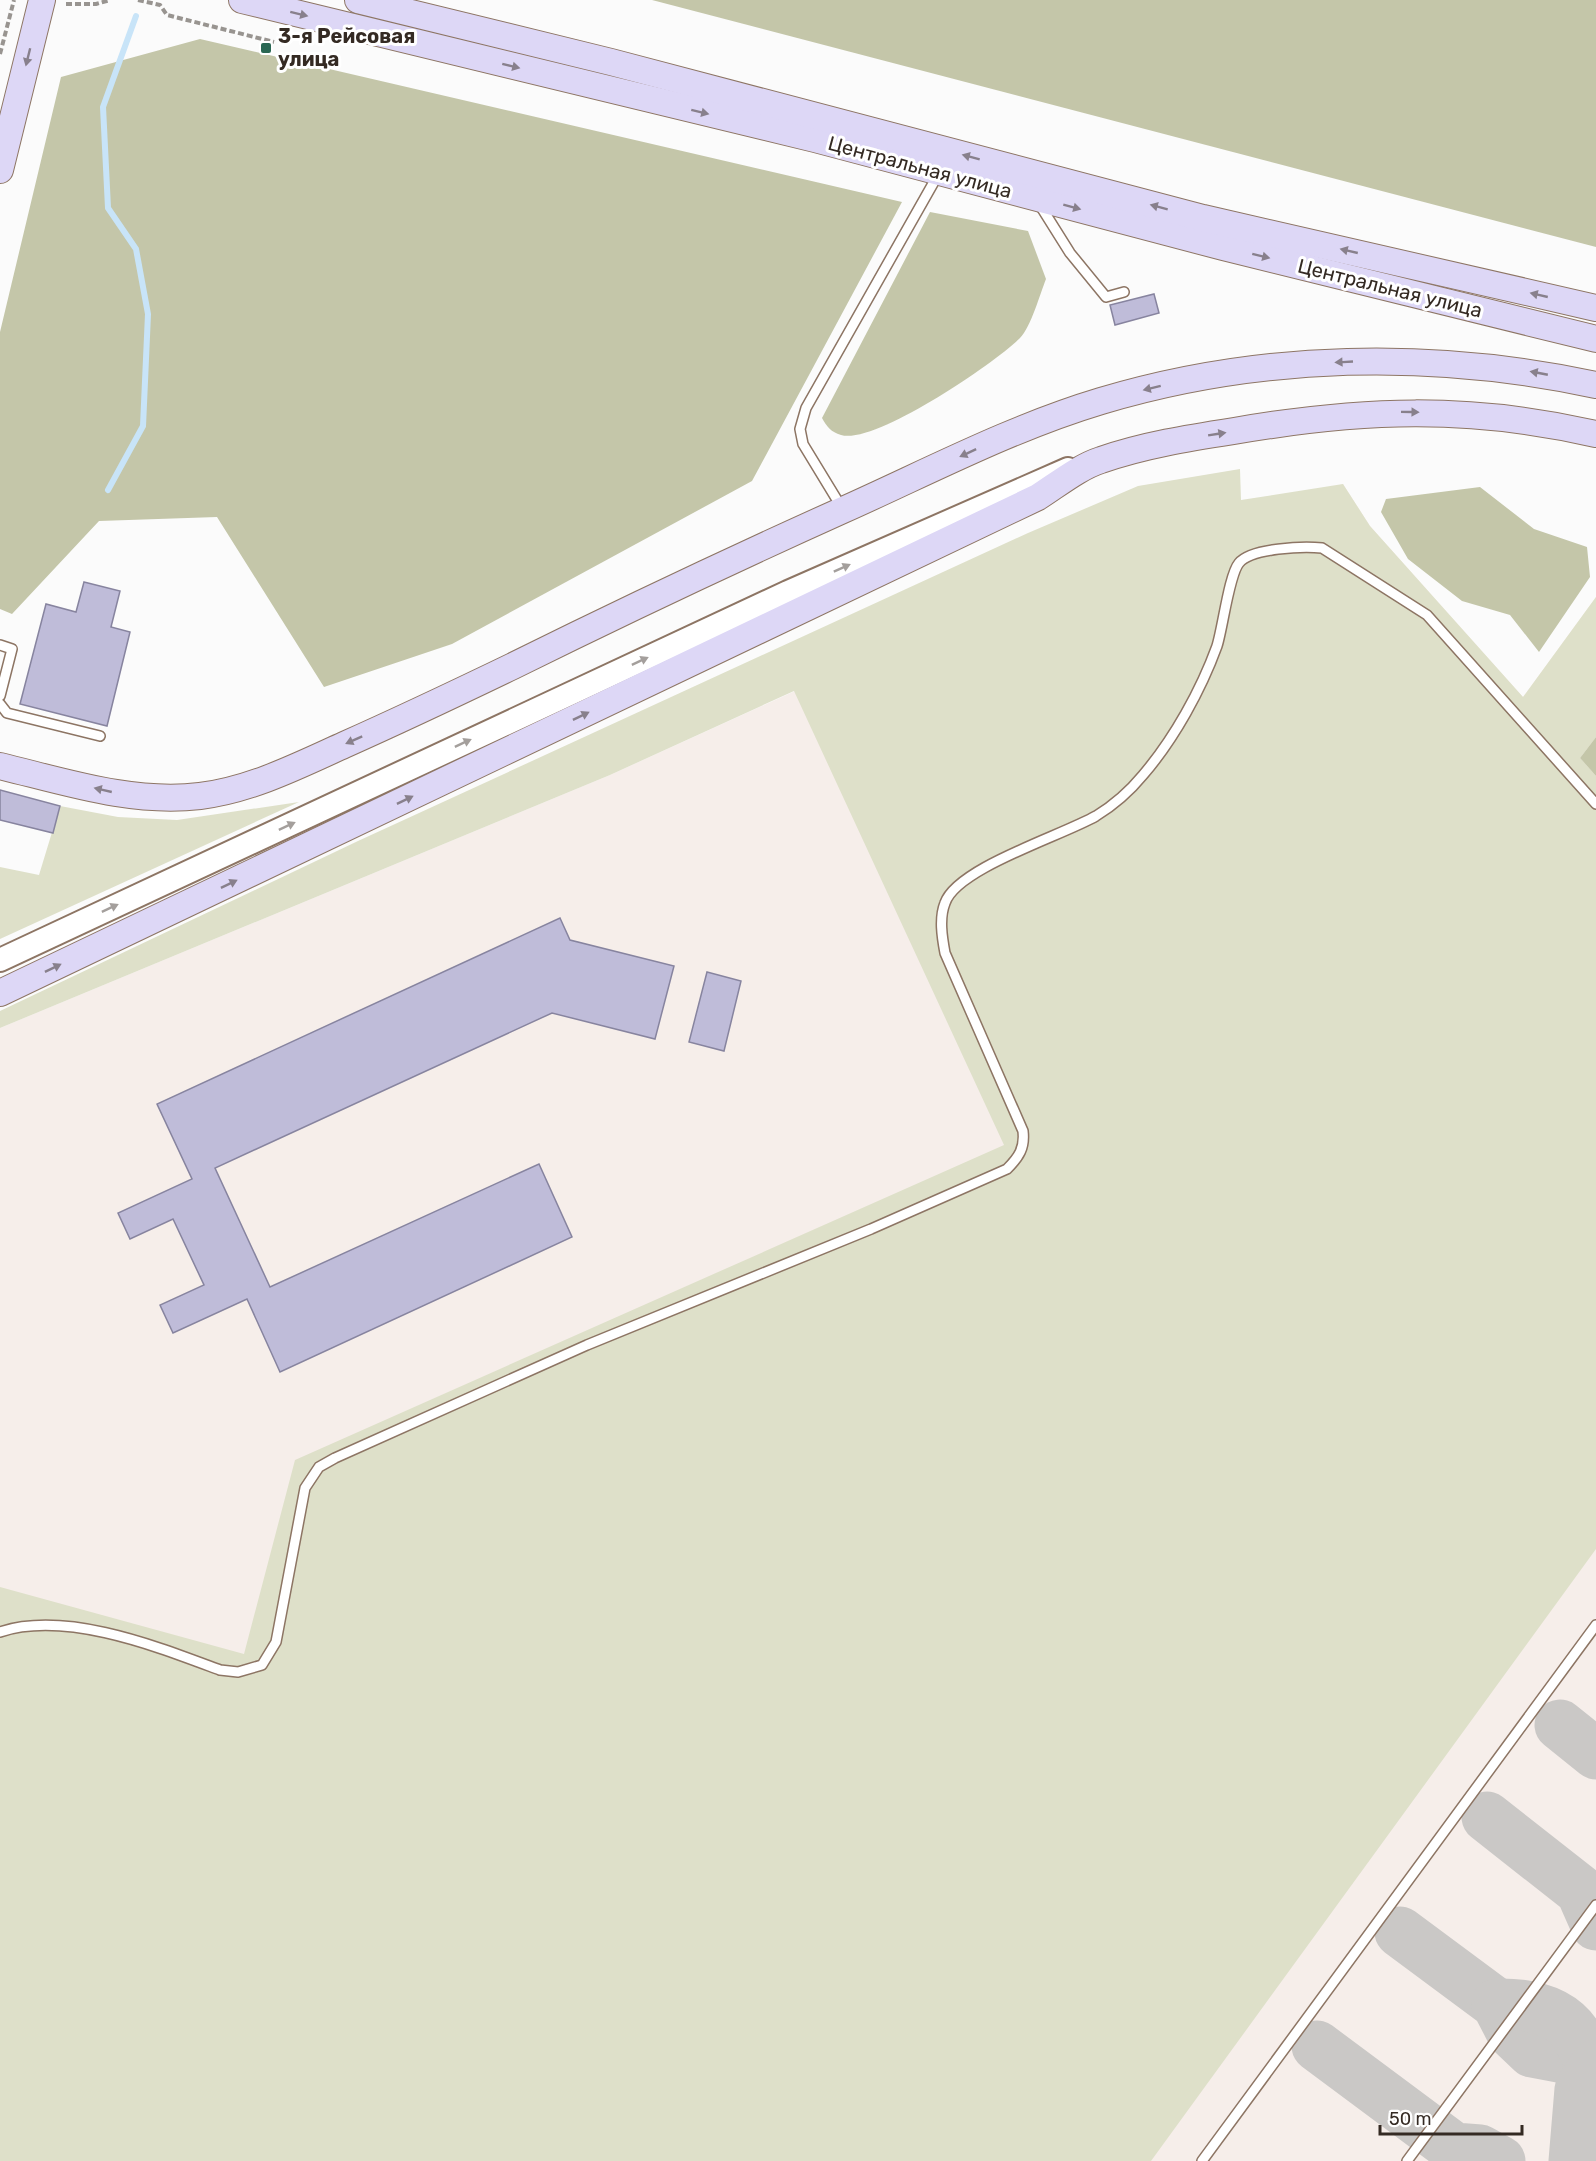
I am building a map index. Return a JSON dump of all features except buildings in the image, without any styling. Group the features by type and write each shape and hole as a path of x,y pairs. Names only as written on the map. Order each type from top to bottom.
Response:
{"main road":[{"name":"Центральная улица","path":"243,0 939,172 1223,247 1596,339"},
{"name":"Центральная улица","path":"358,0 611,62 1203,218 1596,308"},
{"path":"0,170 54,2"},
{"path":"0,766 135,797 186,797 240,788 408,717 687,581 988,444 1059,416 1136,392 1219,374 1298,365 1391,360 1506,368 1596,385"},
{"path":"0,993 1027,502 1098,461 1170,441 1354,414 1409,411 1500,417 1596,434"}],"street":[{"path":"0,960 788,592 1059,472 1098,461"}],"lane":[{"path":"843,510 803,444 800,429 806,408 939,172"},
{"path":"1035,198 1070,253 1106,297 1124,292"},
{"path":"0,1632 14,1628 59,1626 111,1635 220,1670 238,1672 262,1665 276,1642 300,1504 311,1476 319,1467 345,1453 587,1345 871,1229 1007,1169 1021,1152 1024,1143 1023,1131 945,952 942,933 945,903 960,883 979,870 1111,807 1146,773 1180,721 1206,673 1218,644 1237,565 1248,556 1260,552 1310,546 1322,548 1417,607 1596,804"},
{"path":"0,645 12,649 0,696"},
{"path":"0,704 7,713 100,736"},
{"path":"1202,2161 1596,1625"},
{"path":"1407,2161 1596,1905"}],"path":[{"path":"0,54 14,0"},
{"path":"54,2 96,4 110,0"},
{"path":"138,0 160,5 167,15 274,42"}],"shaded area":[{"path":"1343,484 1370,526 1523,697 1596,597 1596,737 1580,758 1596,776 1596,2161 0,2161 0,1028 610,775 995,600"}],"green space":[{"path":"652,0 1596,0 1596,247"},
{"path":"200,39 902,202 752,481 452,644 324,687 217,517 99,521 12,614 0,609 0,332 61,77"},
{"path":"930,212 1028,231 1046,279 1031,318 1024,333 1007,350 934,400 880,428 857,435 838,434 830,429 822,418"},
{"path":"1240,469 1241,500 1343,484 1370,526 1523,697 1596,597 1596,737 1580,758 1596,776 1596,1549 1151,2161 0,2161 0,1587 244,1654 295,1460 1004,1145 794,691 610,775 0,1028 0,1011 358,841 1028,533 1138,486"},
{"path":"1480,487 1534,529 1587,547 1590,577 1539,652 1510,615 1462,601 1408,559 1381,512 1386,499"},
{"path":"1596,737 1596,776 1580,758"},
{"path":"299,802 0,939 0,867 39,875 60,806 118,817 177,820"}],"waterway":[{"path":"108,490 143,426 148,314 136,249 108,208 103,107 136,16"}],"taxiway":[{"path":"1560,1725 1596,1754"},
{"path":"1487,1817 1581,1891 1596,1925"},
{"path":"1400,1932 1497,2004 1512,2033 1532,2052 1569,2059 1596,2054"},
{"path":"1497,2004 1532,2007 1559,2018 1579,2039 1586,2054 1590,2072"},
{"path":"1317,2046 1454,2148 1480,2150 1500,2161"},
{"path":"1574,2161 1580,2089 1596,2065"}],"place":[{"name":"3-я Рейсовая улица","path":"266,48"}]}
